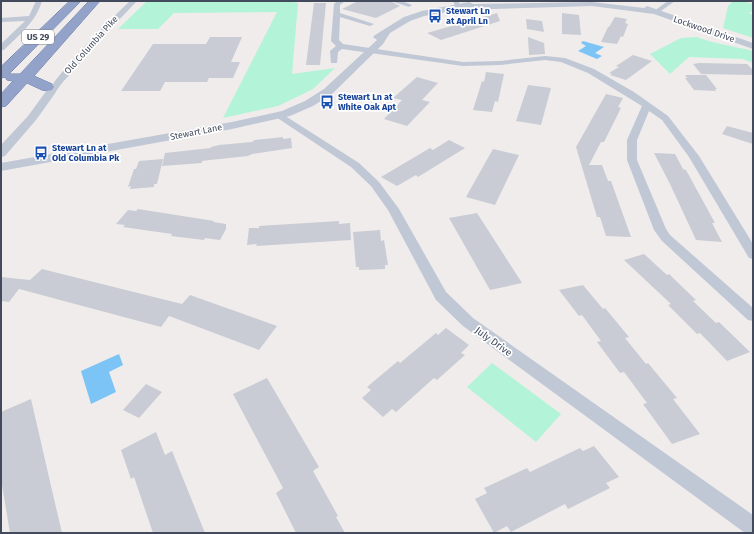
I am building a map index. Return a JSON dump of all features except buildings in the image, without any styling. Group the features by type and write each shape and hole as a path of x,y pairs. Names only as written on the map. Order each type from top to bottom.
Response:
{"highway":[{"name":"US 29","path":"1,74 76,1"},
{"name":"US 29","path":"1,103 95,1"},
{"path":"42,58 41,72 49,89"},
{"path":"1,77 34,80 49,89"}],"street":[{"path":"1,48 31,18 36,11 39,1"},
{"name":"Old Columbia Pike","path":"1,139 37,100 59,81 113,21 134,1"},
{"path":"342,1 337,4 335,41 341,46 462,64 500,63 544,58 562,60 591,71 647,105 665,118 694,156 753,255"},
{"path":"394,1 409,5"},
{"path":"656,12 672,1"},
{"name":"Stewart Lane","path":"1,167 201,131 279,115 296,110 315,101 334,88 369,51 382,41 386,33 396,25 407,19 457,4 486,7 523,3 600,4 656,12"},
{"name":"Lockwood Drive","path":"656,12 753,46"},
{"path":"336,14 370,24"},
{"path":"1,20 31,18"},
{"path":"334,61 334,51 341,46"},
{"name":"Old Columbia Pike","path":"1,153 32,118 49,89"},
{"path":"647,105 632,140 632,160 660,230 666,238 753,316"},
{"name":"July Drive","path":"279,115 355,165 375,184 393,209 441,296 468,322 753,527"}],"green space":[{"path":"147,1 286,1 298,3 292,74 335,68 313,89 278,106 223,118 277,12 174,13 158,29 118,29"},
{"path":"733,1 742,1 753,4 753,11 749,13 753,15 753,38 723,28 728,6"},
{"path":"697,37 753,51 753,63 743,59 689,57 670,74 650,54 681,38"},
{"path":"492,363 561,414 536,442 467,387"}],"water":[{"path":"583,41 604,47 595,53 602,56 597,59 578,51 586,46 581,43"},
{"path":"119,354 123,365 109,372 116,392 91,404 81,371"}],"place":[{"name":"Stewart Ln at April Ln","path":"435,16"},
{"name":"Stewart Ln at White Oak Apt","path":"327,102"},
{"name":"Stewart Ln at Old Columbia Pk","path":"41,153"}]}
